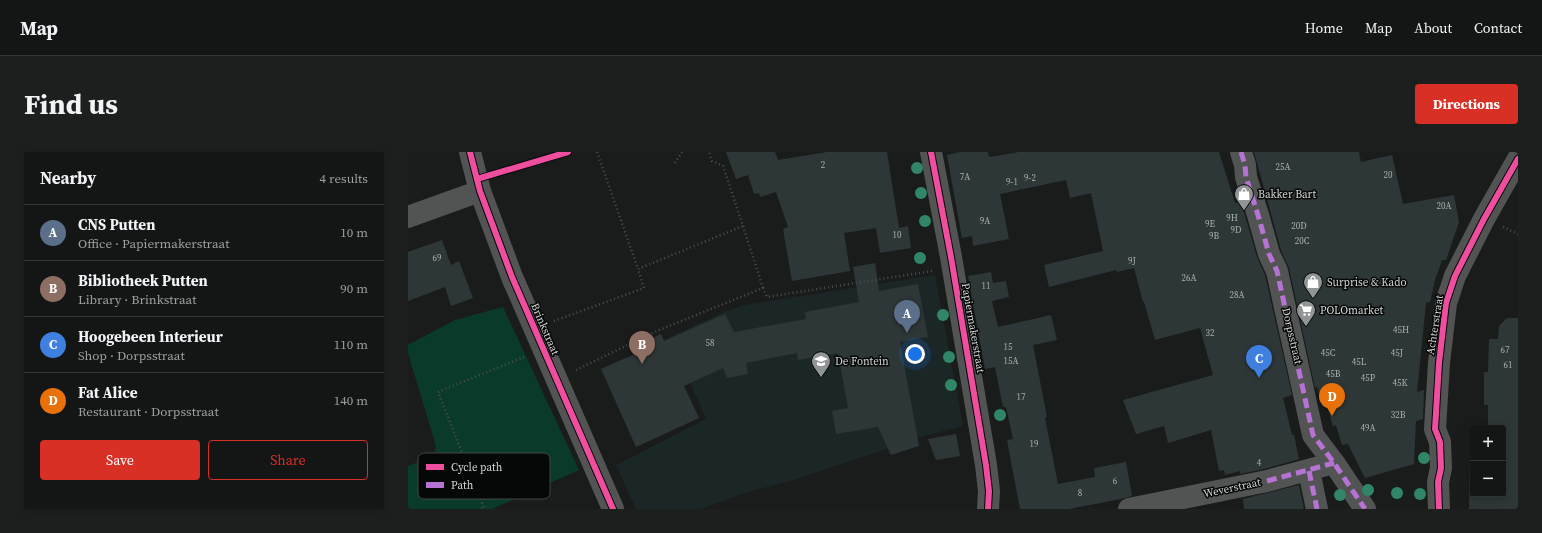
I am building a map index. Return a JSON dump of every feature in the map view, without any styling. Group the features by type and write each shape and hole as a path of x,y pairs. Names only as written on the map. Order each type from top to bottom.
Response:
{"street":[{"name":"Brinkstraat","path":"470,152 480,192 512,277 613,509"},
{"name":"Papiermakerstraat","path":"931,152 986,465 989,491 988,509"},
{"name":"Dorpsstraat","path":"1241,152 1245,165 1246,178 1269,254 1277,271 1313,435 1365,509"},
{"name":"Achterstraat","path":"1439,509 1438,482 1441,468 1440,442 1435,429 1438,364 1446,303 1455,276 1484,219 1518,159"},
{"path":"408,217 480,192"},
{"name":"Weverstraat","path":"1129,509 1309,471 1334,463"},
{"path":"1309,471 1316,509"}],"path":[{"path":"553,321 644,288 597,152"},
{"path":"675,162 682,152"},
{"path":"709,152 712,160 723,166 767,297 952,268"},
{"path":"638,268 743,226"},
{"path":"574,371 659,330 763,288"},
{"path":"461,453 438,392 543,349"},
{"path":"479,499 483,509"}],"shaded area":[{"name":"De Fontein","path":"935,275 963,426 904,441 887,449 793,480 745,493 701,509 636,509 616,465 706,419 670,337 724,312 745,305"}],"green space":[{"path":"503,307 579,470 550,483 550,453 435,453 436,446 408,353 408,345 455,320"},
{"path":"418,462 418,499 514,499 492,509 408,509 408,466"}],"building":[{"path":"726,152 775,152 778,160 827,152 887,152 899,228 908,226 911,248 880,253 876,228 844,233 850,271 792,281 783,229 788,227 776,192 760,197 759,193 754,194 748,175 736,179"},
{"path":"960,152 988,152 989,157 1019,152 1219,152 1235,203 1241,202 1257,257 1265,275 1292,395 1283,398 1292,435 1294,435 1299,459 1264,469 1240,474 1240,471 1225,475 1224,470 1219,471 1211,430 1168,443 1164,426 1136,434 1123,400 1213,375 1200,328 1155,340 1134,268 1117,272 1116,270 1049,287 1044,265 1103,251 1091,193 1070,198 1066,180 1000,194 1009,239 973,246 972,236 962,238 947,155"},
{"path":"1254,152 1359,152 1361,162 1392,155 1403,204 1454,195 1459,222 1446,260 1442,260 1435,280 1430,302 1426,303 1417,392 1424,390 1423,419 1416,421 1414,464 1365,478 1348,444 1342,445 1336,425 1333,426 1327,407 1323,407 1317,387 1315,388 1289,268 1281,250"},
{"path":"442,240 451,265 459,261 473,298 451,306 445,287 408,301 408,252"},
{"path":"875,263 879,291 918,284 928,337 900,342 919,446 891,455 878,427 836,434 832,411 848,408 838,353 798,360 797,353 746,363 748,374 727,378 723,368 684,386 699,418 636,447 601,369 635,354 632,347 661,334 664,341 725,314 734,332 806,319 805,312 859,302 853,267"},
{"path":"991,272 993,283 1006,281 1009,297 992,301 998,327 1051,315 1057,340 1033,345 1058,484 1095,477 1094,468 1126,462 1132,496 1069,509 1020,509 1007,440 1013,439 1006,407 1003,407 995,367 985,369 968,276"},
{"path":"1507,318 1518,318 1518,509 1469,509 1470,450 1470,497 1506,497 1506,425 1488,425 1488,405 1484,405 1484,372 1488,372 1489,339 1498,339 1499,326"},
{"path":"956,434 960,456 936,460 928,439"},
{"path":"1299,485 1304,509 1244,509 1243,499"}],"marked path":[{"path":"1241,152 1245,165 1246,177 1269,254 1277,271 1313,435 1365,509"},
{"path":"1267,481 1334,463"},
{"path":"1309,471 1317,509"}],"cycle path":[{"path":"470,152 480,191 512,277 613,509"},
{"path":"477,179 568,152"},
{"path":"931,152 951,257 986,465 989,491 988,509"},
{"path":"1439,509 1438,482 1441,468 1440,442 1435,429 1439,363 1446,303 1455,276 1484,219 1518,159"}],"place":[{"name":"Bakker Bart","path":"1244,211"},
{"name":"Surprise & Kado","path":"1313,299"},
{"name":"POLOmarket","path":"1306,327"},
{"name":"CNS Putten","path":"907,333"},
{"name":"Bibliotheek Putten","path":"642,364"},
{"name":"De Fontein","path":"821,378"},
{"name":"Hoogebeen Interieur","path":"1259,378"},
{"name":"Fat Alice","path":"1332,416"}]}
